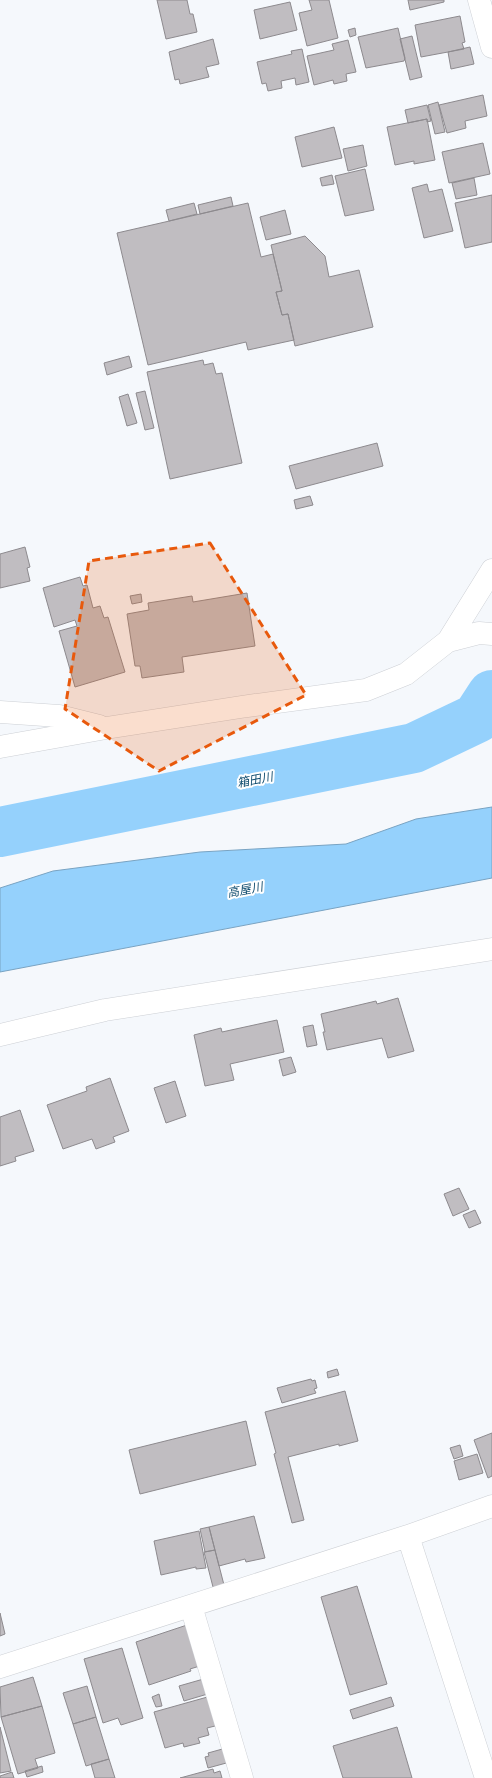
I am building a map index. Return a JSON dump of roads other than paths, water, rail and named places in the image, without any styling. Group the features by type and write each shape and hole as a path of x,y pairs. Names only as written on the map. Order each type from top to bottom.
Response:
{"street":[{"path":"479,0 492,47"},
{"path":"0,747 106,728 241,707 366,690 406,674 448,641 492,570"},
{"path":"448,641 485,633"},
{"path":"0,712 59,716 106,728"},
{"path":"0,1035 104,1010 492,949"},
{"path":"0,1667 408,1536 492,1506"},
{"path":"408,1536 486,1778"},
{"path":"191,1606 242,1778"}],"water":[{"name":"高屋川","path":"492,807 492,878 0,972 0,888 53,871 200,852 346,844 416,819"}],"waterway":[{"name":"箱田川","path":"0,832 414,748 477,718 492,695"}]}
